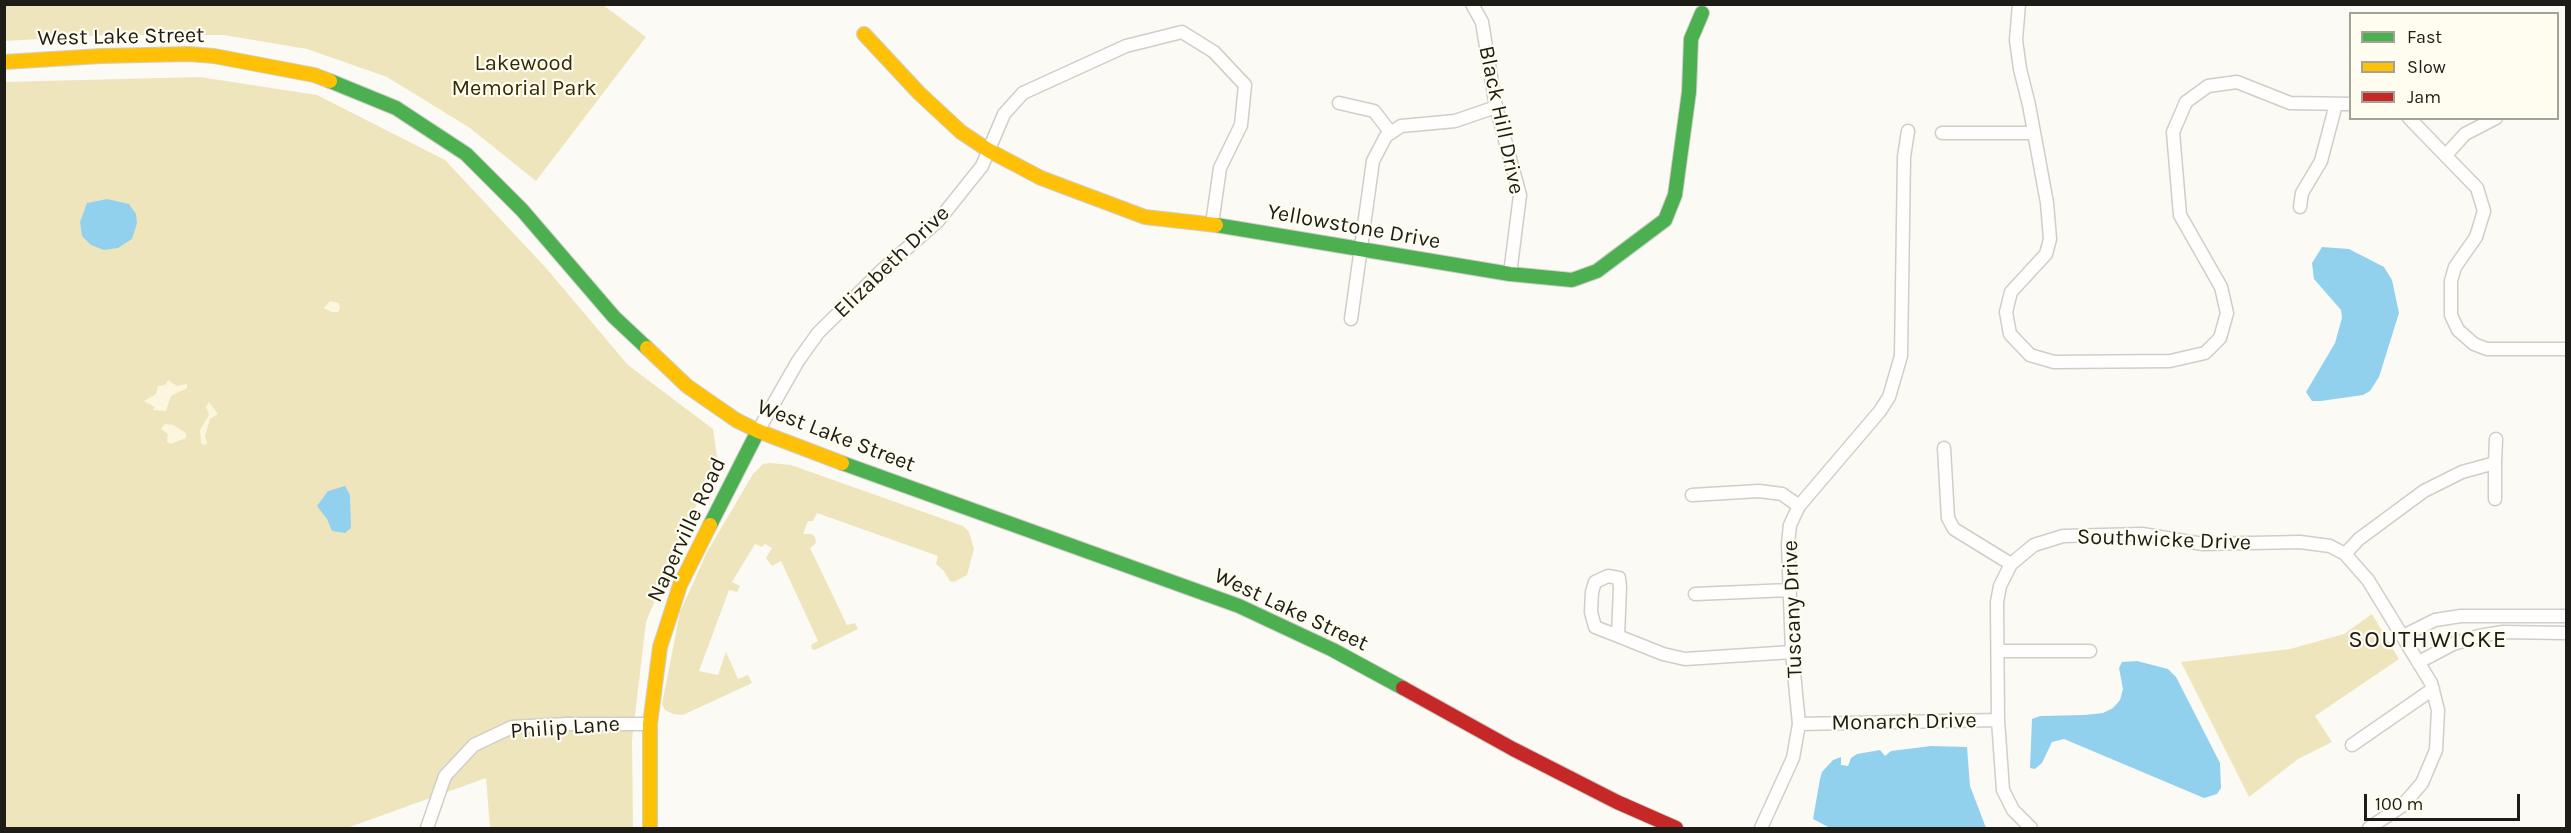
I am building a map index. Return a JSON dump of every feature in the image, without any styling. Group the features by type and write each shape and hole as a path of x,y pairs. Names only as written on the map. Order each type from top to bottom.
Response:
{"main road":[{"name":"Yellowstone Drive","path":"864,34 919,93 961,132 988,150 1041,178 1144,217 1212,224 1509,274 1572,280 1597,271 1665,220 1675,195 1689,92 1691,39 1702,13"},
{"name":"West Lake Street","path":"4,62 101,56 214,56 314,75 396,108 466,154 522,210 614,317 687,386 736,420 758,431 1239,606 1333,650 1617,802 1676,828"},
{"name":"Naperville Road","path":"650,828 650,724 660,647 680,585 758,431"}],"street":[{"name":"Black Hill Drive","path":"1472,4 1482,22 1496,107 1520,195 1509,274"},
{"path":"2019,4 2016,40 2047,203 2050,239 2046,254 2011,292 2006,312 2010,334 2030,355 2054,362 2170,361 2205,353 2220,338 2227,313 2222,287 2180,215 2174,132 2186,102 2208,86 2237,82 2290,103 2349,105"},
{"name":"Elizabeth Drive","path":"758,431 798,361 818,333 881,271 938,221 981,166 1004,114 1023,93 1126,46 1182,32 1214,52 1245,85 1241,125 1220,168 1212,224"},
{"path":"1339,103 1374,111 1391,133"},
{"path":"2300,207 2302,193 2321,161 2336,104"},
{"path":"1351,319 1373,161 1386,136 1401,126 1455,121 1496,107"},
{"path":"2411,120 2477,188 2484,211 2476,237 2460,258 2451,281 2451,315 2458,330 2475,344 2487,349 2566,349"},
{"path":"2446,155 2465,134 2492,120"},
{"name":"Tuscany Drive","path":"1761,828 1793,758 1799,724 1792,652 1788,544 1790,525 1799,506 1880,411 1896,378 1901,356 1904,157 1908,131"},
{"path":"1942,133 2034,133"},
{"path":"2495,499 2496,439"},
{"path":"1944,448 1948,518 1954,529 2011,564"},
{"path":"2345,554 2359,540 2424,491 2462,472 2495,463"},
{"path":"1692,495 1759,491 1782,494 1799,506"},
{"name":"Southwicke Drive","path":"1998,720 1997,602 2000,586 2011,564 2034,545 2063,536 2145,534 2203,544 2314,543 2330,546 2357,564 2419,662"},
{"path":"1618,636 1619,578 1608,576 1595,582 1592,592 1591,612 1595,627 1663,654 1685,659 1792,652"},
{"path":"1695,594 1790,590"},
{"path":"2403,636 2435,620 2461,616 2566,616"},
{"path":"2503,616 2504,632"},
{"path":"2369,828 2402,806 2422,783 2430,769 2439,733 2438,710 2433,689 2419,662 2453,644 2479,636 2504,632 2566,633"},
{"path":"1998,651 2090,651"},
{"path":"2352,745 2433,689"},
{"name":"Monarch Drive","path":"1799,724 1998,720 2003,790 2013,810 2031,828"},
{"name":"Philip Lane","path":"427,828 445,776 474,745 512,727 567,724 650,724"}],"green space":[{"name":"Lakewood Memorial Park","path":"5,4 603,5 646,37 536,181 470,128 387,77 307,49 224,35 107,35 5,41"},
{"path":"200,77 317,95 445,160 546,268 628,365 713,429 718,464 686,525 646,622 632,740 633,828 490,828 486,778 347,828 5,828 4,82"},
{"path":"763,464 791,465 963,526 969,532 974,549 967,575 954,582 950,581 936,564 938,556 817,513 813,521 808,521 803,534 812,534 815,537 816,543 810,548 847,625 855,623 858,629 815,650 812,649 811,645 818,641 781,561 772,566 766,558 772,548 765,544 762,547 755,544 732,582 740,586 737,592 729,590 699,671 718,675 726,652 738,679 748,675 752,683 683,715 673,714 665,710 662,704 680,612 707,552 753,474"},
{"path":"2372,614 2399,659 2315,716 2332,742 2298,759 2249,797 2181,662 2290,649 2344,634"}],"sand":[{"path":"330,301 339,303 338,312 324,308"},
{"path":"168,380 177,386 187,384 187,388 171,396 166,411 153,410 155,407 144,401 156,394 158,386 165,385"},
{"path":"209,402 218,414 210,419 205,436 207,444 204,445 201,443 200,430 209,415 206,407"},
{"path":"165,424 173,425 186,433 186,438 170,444 167,442 168,434 161,429"}],"water":[{"path":"107,199 129,204 136,214 137,223 132,239 118,248 104,250 91,245 82,236 80,222 87,203"},
{"path":"2322,247 2349,249 2384,267 2392,280 2399,313 2379,377 2370,391 2363,395 2312,401 2306,392 2335,343 2342,318 2341,310 2314,279 2312,263"},
{"path":"345,486 350,495 351,528 345,533 332,531 327,519 317,506 328,491"},
{"path":"2137,661 2168,669 2176,677 2220,763 2221,788 2217,794 2204,798 2064,739 2052,742 2042,763 2035,769 2030,768 2032,719 2040,716 2103,713 2113,708 2120,700 2123,689 2119,668 2122,662"},
{"path":"1931,746 1967,747 1970,786 1986,828 1830,828 1813,819 1822,772 1833,760 1841,757 1841,765 1848,766 1851,758 1857,754 1880,750 1885,756 1891,751"}],"traffic: fast":[{"path":"1216,225 1510,274 1572,280 1597,271 1665,220 1675,195 1689,92 1691,39 1702,13"},
{"path":"330,81 396,108 466,154 522,210 614,317 647,348"},
{"path":"710,525 758,431"},
{"path":"842,463 1239,606 1333,650 1403,688"}],"traffic: slow":[{"path":"864,34 919,93 961,132 988,150 1041,178 1145,217 1216,225"},
{"path":"4,62 101,56 189,54 214,56 314,75 330,81"},
{"path":"647,348 687,386 736,420 758,431 842,463"},
{"path":"650,828 650,724 660,647 680,585 710,525"}],"traffic: jam":[{"path":"1403,688 1513,749 1617,802 1676,828"}],"district":[{"name":"SOUTHWICKE","path":"2428,640"}]}
